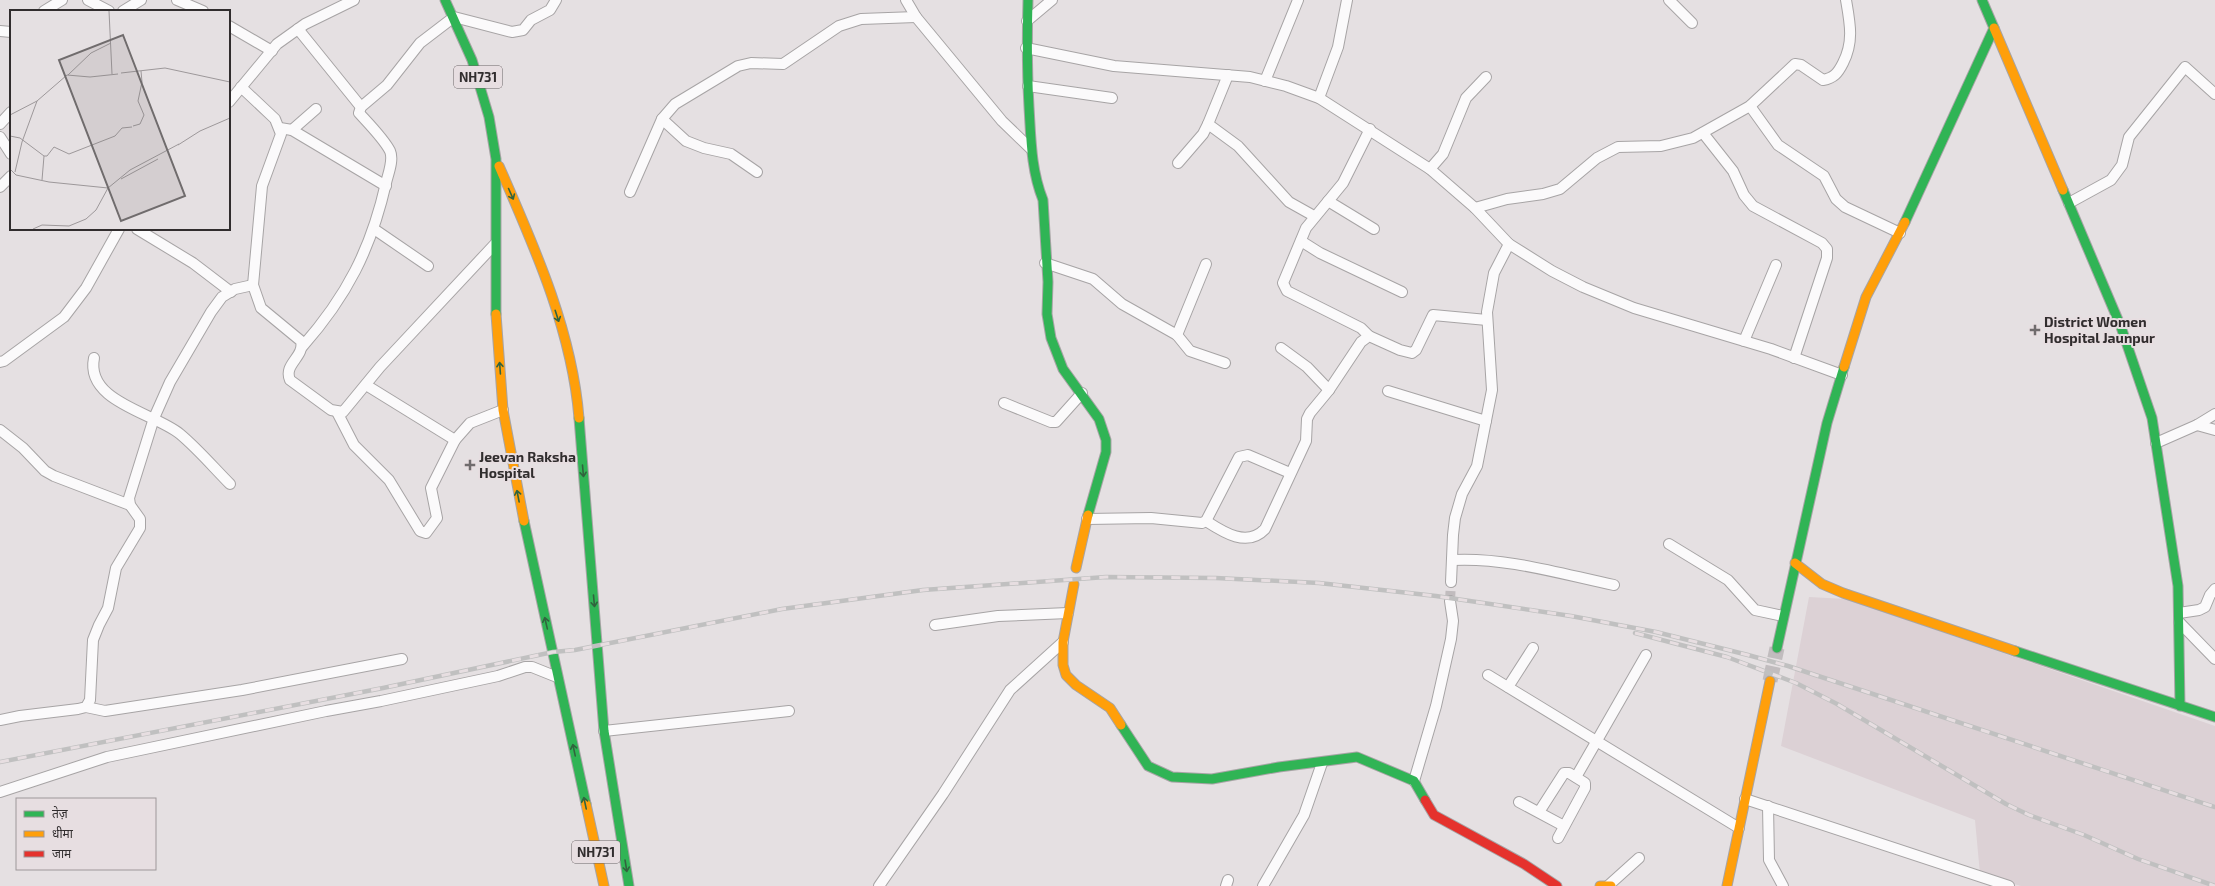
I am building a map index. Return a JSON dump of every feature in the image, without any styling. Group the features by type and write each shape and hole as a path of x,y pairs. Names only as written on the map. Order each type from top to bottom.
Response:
{"main road":[{"name":"NH731","path":"445,0 454,17 472,60 489,117 496,159 496,325 503,410 528,546 604,886"},
{"path":"1028,0 1026,48 1031,149 1036,182 1043,200 1045,263 1048,281 1046,316 1050,335 1066,372 1094,407 1101,422 1107,443 1106,452 1086,519 1076,568"},
{"path":"1982,0 2122,327 2152,418 2178,586 2180,706"},
{"path":"1777,648 1826,423 1866,297 1900,233 1994,28"},
{"name":"NH731","path":"496,159 535,248 565,341 578,407 604,731 629,886"},
{"path":"1795,563 1822,584 1843,593 2180,706 2215,716"},
{"path":"1074,584 1064,642 1062,665 1066,675 1076,685 1110,708 1148,766 1172,777 1212,779 1279,767 1322,763 1345,757 1357,757 1414,780 1434,815 1524,864 1557,886"},
{"path":"1727,886 1770,681"}],"street":[{"path":"46,10 62,0"},
{"path":"88,0 106,10"},
{"path":"125,10 141,0"},
{"path":"177,0 200,10"},
{"path":"230,101 272,51 298,29 354,0"},
{"path":"496,244 380,367 343,412 331,410 290,380 287,374 289,368 302,347 324,323 353,277 374,229 386,186 392,159 390,151 359,113 361,107 387,86 420,43 454,17 512,32 523,30 531,20 550,10 556,0"},
{"path":"906,0 916,17 1002,121 1031,149"},
{"path":"1027,21 1052,0"},
{"path":"1265,81 1298,0"},
{"path":"1319,98 1338,47 1347,0"},
{"path":"1669,0 1692,23"},
{"path":"1475,208 1507,199 1543,194 1560,189 1596,158 1618,146 1673,145 1704,133 1750,106 1794,64 1801,65 1824,80 1831,79 1839,72 1849,52 1851,39 1846,0"},
{"path":"630,192 662,118 675,104 738,66 751,63 783,64 839,26 860,20 916,17"},
{"path":"230,27 272,51"},
{"path":"298,29 361,107"},
{"path":"0,31 10,32"},
{"path":"1026,48 1114,66 1228,76 1265,81 1319,98 1370,129 1430,169 1475,208 1509,244 1552,271 1618,302 1744,341 1842,375"},
{"path":"2069,203 2111,180 2122,165 2129,137 2185,67 2215,94"},
{"path":"1178,163 1203,134 1228,76"},
{"path":"1430,169 1443,154 1466,98 1486,77"},
{"path":"1028,86 1112,98"},
{"path":"241,87 275,119 280,128 280,142 262,186 253,285 257,300 262,308 301,341 302,347"},
{"path":"1750,106 1778,145 1824,176 1836,199 1845,206 1900,233"},
{"path":"292,130 316,109"},
{"path":"0,124 10,113"},
{"path":"662,118 686,141 704,148 731,154 757,172"},
{"path":"1208,124 1238,146 1289,202 1314,216"},
{"path":"280,128 292,130 386,186"},
{"path":"1370,129 1343,183 1314,216 1306,228 1283,283 1284,288 1361,328 1369,336 1400,350 1412,353 1416,350 1433,315 1487,320"},
{"path":"1704,133 1733,171 1744,195 1753,206 1822,243 1827,249 1827,258 1794,358"},
{"path":"0,137 10,152"},
{"path":"0,187 10,177"},
{"path":"1328,201 1374,229"},
{"path":"374,229 428,266"},
{"path":"0,362 4,361 64,317 86,288 118,230"},
{"path":"139,230 193,263 231,292"},
{"path":"1301,241 1320,253 1402,292"},
{"path":"1451,582 1456,518 1462,494 1477,466 1486,421 1492,379 1487,320 1494,273 1509,244"},
{"path":"1045,263 1093,279 1122,304 1177,335 1185,347 1190,351 1225,363"},
{"path":"1177,335 1206,264"},
{"path":"1744,341 1776,265"},
{"path":"130,505 130,492 154,418 170,382 211,312 222,297 231,292 253,285"},
{"path":"1086,519 1152,518 1197,523 1206,521 1232,537 1260,535 1266,529 1290,473 1306,441 1307,419 1329,390 1361,342 1369,336"},
{"path":"1281,348 1307,367 1329,390"},
{"path":"94,358 92,366 95,378 109,395 123,405 154,418 180,434 230,484"},
{"path":"366,385 455,440"},
{"path":"1388,391 1486,421"},
{"path":"1004,403 1051,422 1056,422 1082,393"},
{"path":"337,412 354,445 390,480 420,532 426,533 437,518 431,488 455,440 470,423 503,410"},
{"path":"2156,442 2197,425 2215,414"},
{"path":"2197,425 2215,430"},
{"path":"0,430 23,448 45,471 54,476 130,505 140,519 140,528 116,568 108,608 93,640 91,693 86,707"},
{"path":"1206,521 1240,457 1248,455 1290,473"},
{"path":"1670,544 1728,580 1755,610 1784,616"},
{"path":"1452,560 1476,559 1502,562 1614,585"},
{"path":"2215,589 2210,595 2205,607 2179,618 2215,659"},
{"path":"1414,780 1436,706 1451,639 1453,621 1450,601"},
{"path":"935,625 998,616 1068,613"},
{"path":"880,886 943,794 1010,690 1064,642"},
{"path":"1508,687 1533,648"},
{"path":"1576,777 1646,655"},
{"path":"0,720 86,707 105,711 242,690 402,660"},
{"path":"0,792 107,757 326,711 381,701 498,676 525,668 532,667 558,677"},
{"path":"1488,675 1597,740 1739,828"},
{"path":"604,731 789,711"},
{"path":"1265,882 1274,864 1304,815 1322,763"},
{"path":"1539,812 1562,774 1566,772 1584,781 1586,786 1558,838"},
{"path":"1745,798 2009,886"},
{"path":"1519,802 1564,826"},
{"path":"1768,806 1768,855 1783,886"},
{"path":"1607,886 1639,858"}],"shaded area":[{"path":"1809,597 1846,599 2215,726 2215,886 2021,886 1980,874 1975,820 1781,746"}],"tunnel":[{"path":"1450,601 1451,582"},
{"path":"1770,681 1777,648"}],"railway":[{"path":"0,762 383,688 553,652 575,650 782,609 923,590 1106,577 1216,578 1319,583 1436,596 1571,616 1656,632 1788,666 2215,807"},
{"path":"1635,633 1727,657 1796,683 1837,704 2006,804 2029,815 2084,835 2138,859 2215,886"}],"traffic: fast":[{"path":"445,0 472,60 489,117 496,159 496,314"},
{"path":"1028,0 1027,40 1030,131 1036,177 1043,200 1048,282 1047,314 1051,338 1063,369 1099,419 1106,440 1106,452 1088,515"},
{"path":"1905,222 1994,28 1982,0"},
{"path":"2063,190 2121,327 2152,418 2178,586 2180,706"},
{"path":"1777,648 1827,423 1844,367"},
{"path":"579,418 604,731 629,886"},
{"path":"524,521 586,804"},
{"path":"2015,651 2215,717"},
{"path":"1121,725 1148,766 1172,777 1212,779 1279,767 1357,757 1414,781 1425,800"}],"traffic: slow":[{"path":"1994,28 2063,190"},
{"path":"499,166 550,289 568,353 575,385 579,418"},
{"path":"1844,367 1866,297 1905,222"},
{"path":"496,314 503,410 524,521"},
{"path":"1076,568 1088,515"},
{"path":"1795,563 1822,584 1843,593 2015,651"},
{"path":"1074,584 1063,642 1063,665 1066,675 1076,685 1110,708 1121,725"},
{"path":"1727,886 1770,681"},
{"path":"586,804 604,886"},
{"path":"1600,886 1611,886"}],"traffic: jam":[{"path":"1425,800 1434,815 1524,864 1557,886"}],"place":[{"name":"District Women Hospital Jaunpur","path":"2035,330"},
{"name":"Jeevan Raksha Hospital","path":"470,465"}]}
